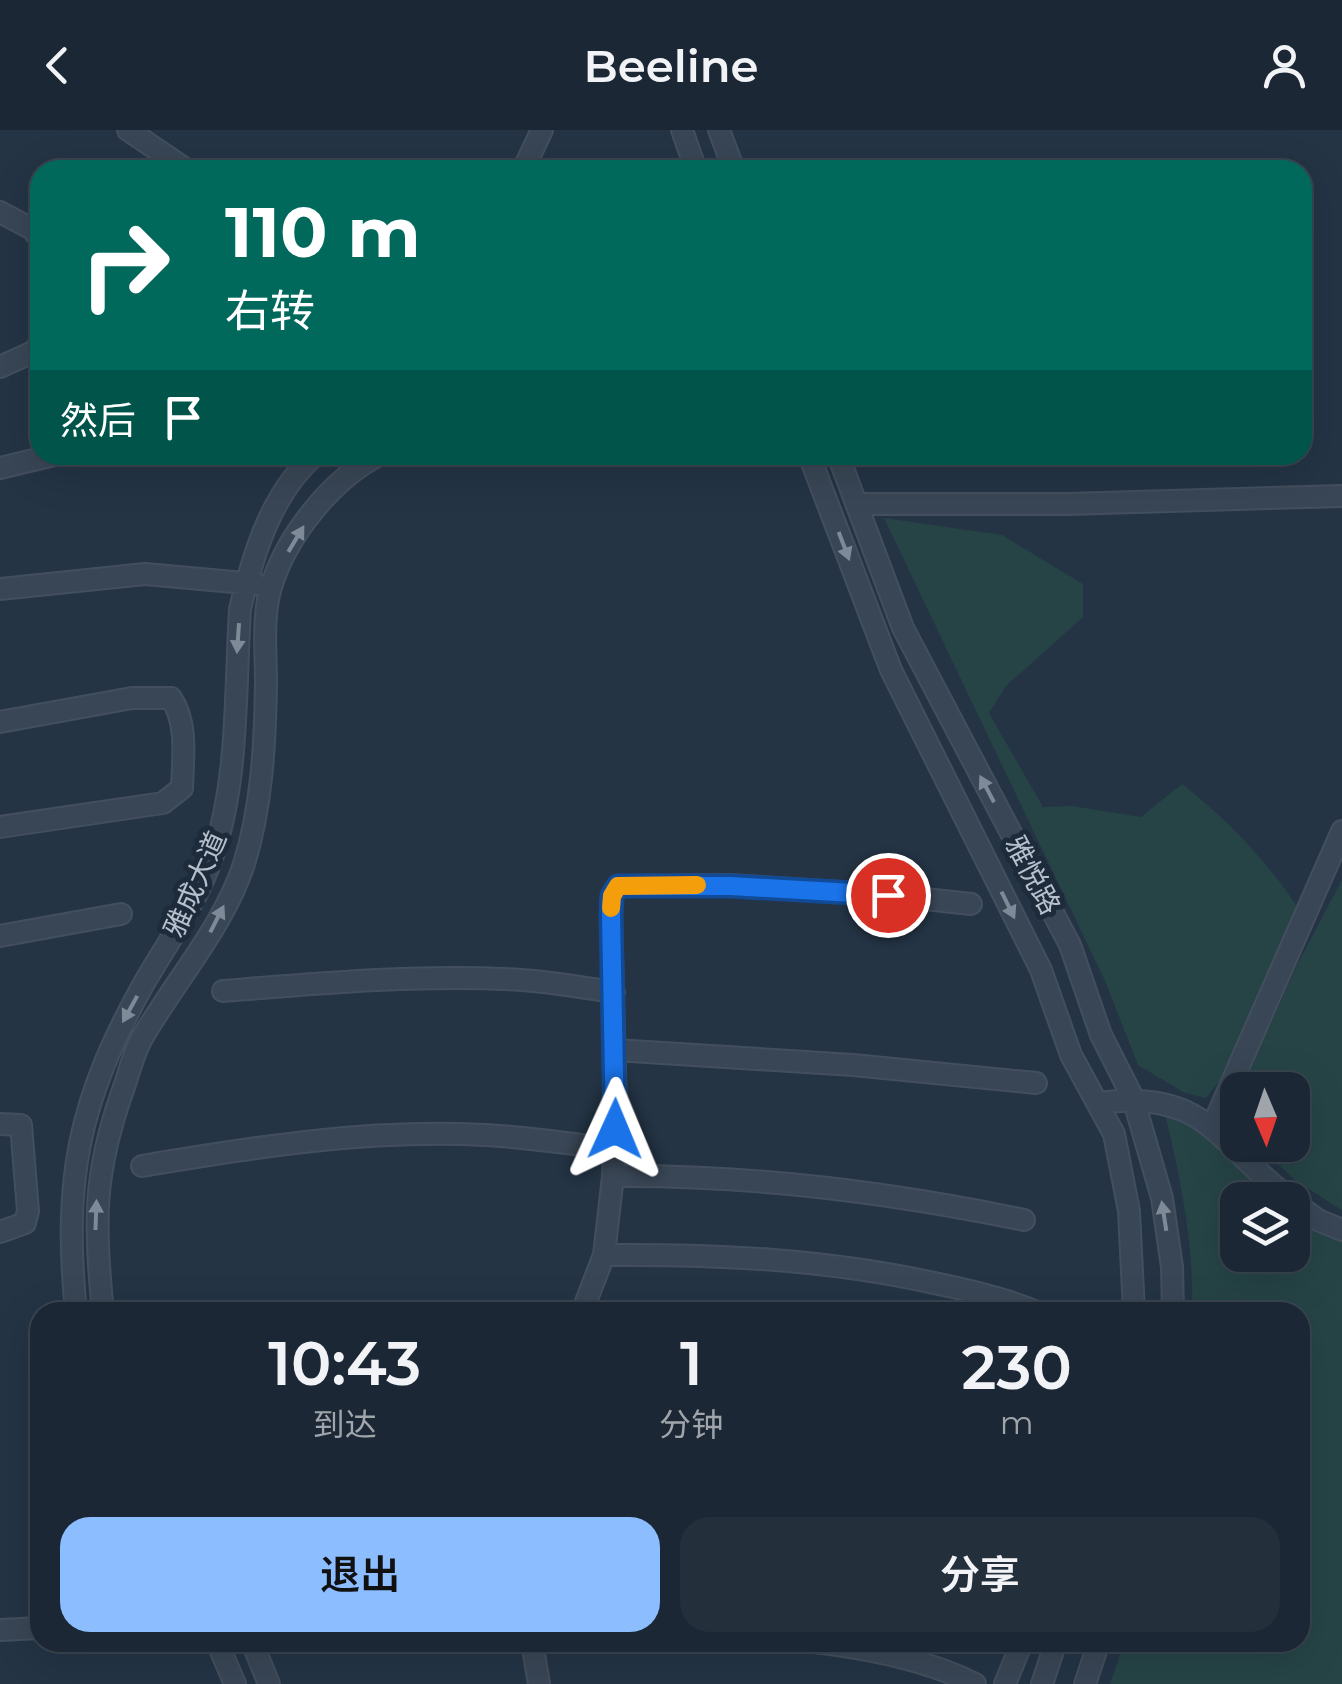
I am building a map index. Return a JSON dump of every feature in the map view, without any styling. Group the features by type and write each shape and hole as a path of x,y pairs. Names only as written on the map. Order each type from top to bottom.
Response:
{"street":[{"path":"128,130 172,160"},
{"path":"528,160 542,130"},
{"path":"682,130 692,160"},
{"path":"719,130 730,160"},
{"path":"0,212 30,228"},
{"path":"0,367 30,354"},
{"path":"0,468 30,461"},
{"name":"雅成大道","path":"75,1302 70,1220 84,1117 116,1033 182,922 212,860 229,779 240,609 270,516 288,484 305,465"},
{"path":"102,1302 95,1221 98,1181 111,1123 140,1043 210,932 242,868 256,822 271,587 302,528 330,492 361,465"},
{"name":"雅悦路","path":"812,465 891,670 1041,970 1070,1054 1114,1134 1129,1211 1134,1302"},
{"name":"雅悦路","path":"842,465 903,628 1070,945 1101,1035 1134,1098 1162,1198 1173,1302"},
{"path":"856,504 1067,504 1342,496"},
{"path":"0,589 145,574 271,587"},
{"path":"0,722 132,698 171,698 181,713 183,766 182,788 163,803 0,827"},
{"path":"1213,1125 1342,831"},
{"path":"586,1302 604,1255 613,1176 611,914 612,896 618,886 731,886 970,904"},
{"path":"0,936 121,914"},
{"path":"223,991 362,980 457,978 525,980 614,992"},
{"path":"615,1050 836,1064 1036,1083"},
{"path":"1099,1104 1134,1098 1164,1103 1213,1125 1273,1182"},
{"path":"0,1124 22,1124 28,1211 25,1223 0,1232"},
{"path":"142,1166 338,1138 415,1134 484,1135 614,1149"},
{"path":"613,1176 772,1182 876,1194 1024,1220"},
{"path":"1310,1214 1342,1230"},
{"path":"604,1255 822,1263 981,1293 1008,1302"},
{"path":"0,1630 30,1628"},
{"path":"221,1652 235,1684"},
{"path":"256,1652 270,1684"},
{"path":"534,1652 540,1684"},
{"path":"866,1652 913,1661 975,1684"},
{"path":"1005,1684 1018,1652"},
{"path":"1042,1684 1053,1652"},
{"path":"1085,1684 1096,1652"}],"green space":[{"path":"884,518 1002,535 1083,584 1083,617 1006,686 989,713 1043,807 1072,806 1141,817 1182,784 1245,841 1298,908 1248,1031 1206,1098 1185,1093 1138,1065 1105,981"},
{"path":"1342,880 1342,1210 1310,1190 1310,1182 1298,1182 1275,1162 1310,1162 1310,1072 1249,1072 1297,965"},
{"path":"1165,1114 1212,1135 1220,1143 1220,1162 1241,1162 1262,1182 1220,1182 1220,1272 1310,1272 1310,1219 1342,1238 1342,1684 1110,1684 1121,1652 1310,1652 1310,1302 1192,1302 1185,1213"}],"slow traffic":[{"path":"611,908 618,886 697,885"}],"route":[{"path":"615,1129 611,914 612,896 618,886 731,886 888,895"}]}
